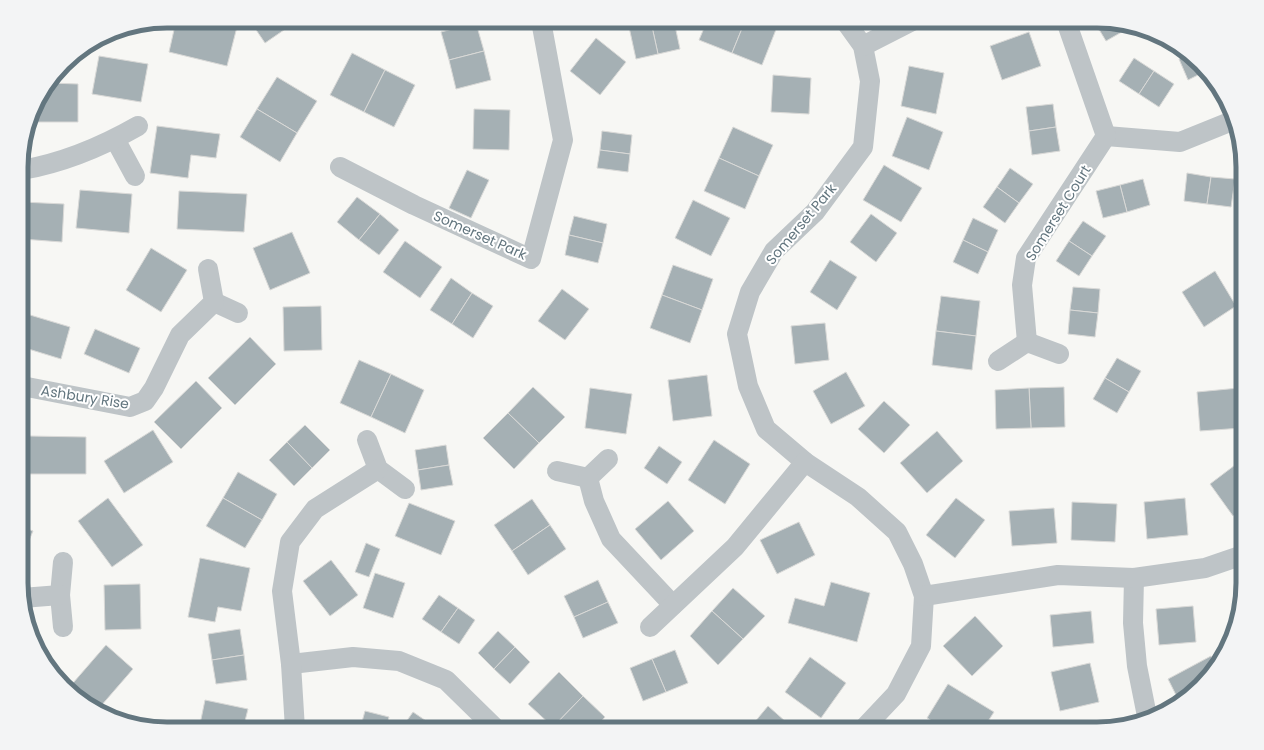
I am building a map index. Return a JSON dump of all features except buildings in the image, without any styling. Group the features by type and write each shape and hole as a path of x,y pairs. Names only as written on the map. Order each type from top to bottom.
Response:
{"street":[{"name":"Somerset Park","path":"340,167 414,205 531,259 563,140 542,28"},
{"name":"Somerset Park","path":"850,28 863,46 870,80 863,148 815,212 774,251 750,292 737,334 748,386 766,429 805,462 858,497 896,532 913,564 924,596 921,646 896,694 869,722"},
{"path":"863,46 898,28"},
{"path":"1068,28 1106,136 1180,142 1228,123"},
{"path":"28,169 40,167 115,139 138,126"},
{"name":"Somerset Court","path":"1027,342 1022,285 1026,258 1106,136"},
{"path":"115,139 135,176"},
{"path":"208,269 214,302 238,313"},
{"name":"Ashbury Rise","path":"28,387 130,407 145,401 154,388 180,335 214,302"},
{"path":"998,361 1027,342 1059,354"},
{"path":"367,440 378,469 406,489"},
{"path":"588,478 608,459"},
{"path":"650,627 735,547 805,462"},
{"path":"295,722 291,664 282,591 290,542 315,509 378,469"},
{"path":"557,471 588,478"},
{"path":"588,478 594,501 611,539 673,605"},
{"path":"924,596 1058,576 1134,578 1205,568 1236,557"},
{"path":"62,562 60,595 64,626"},
{"path":"1134,578 1133,622 1137,666 1147,712"},
{"path":"29,597 60,595"},
{"path":"291,664 353,657 399,661 446,680 489,722"}]}
